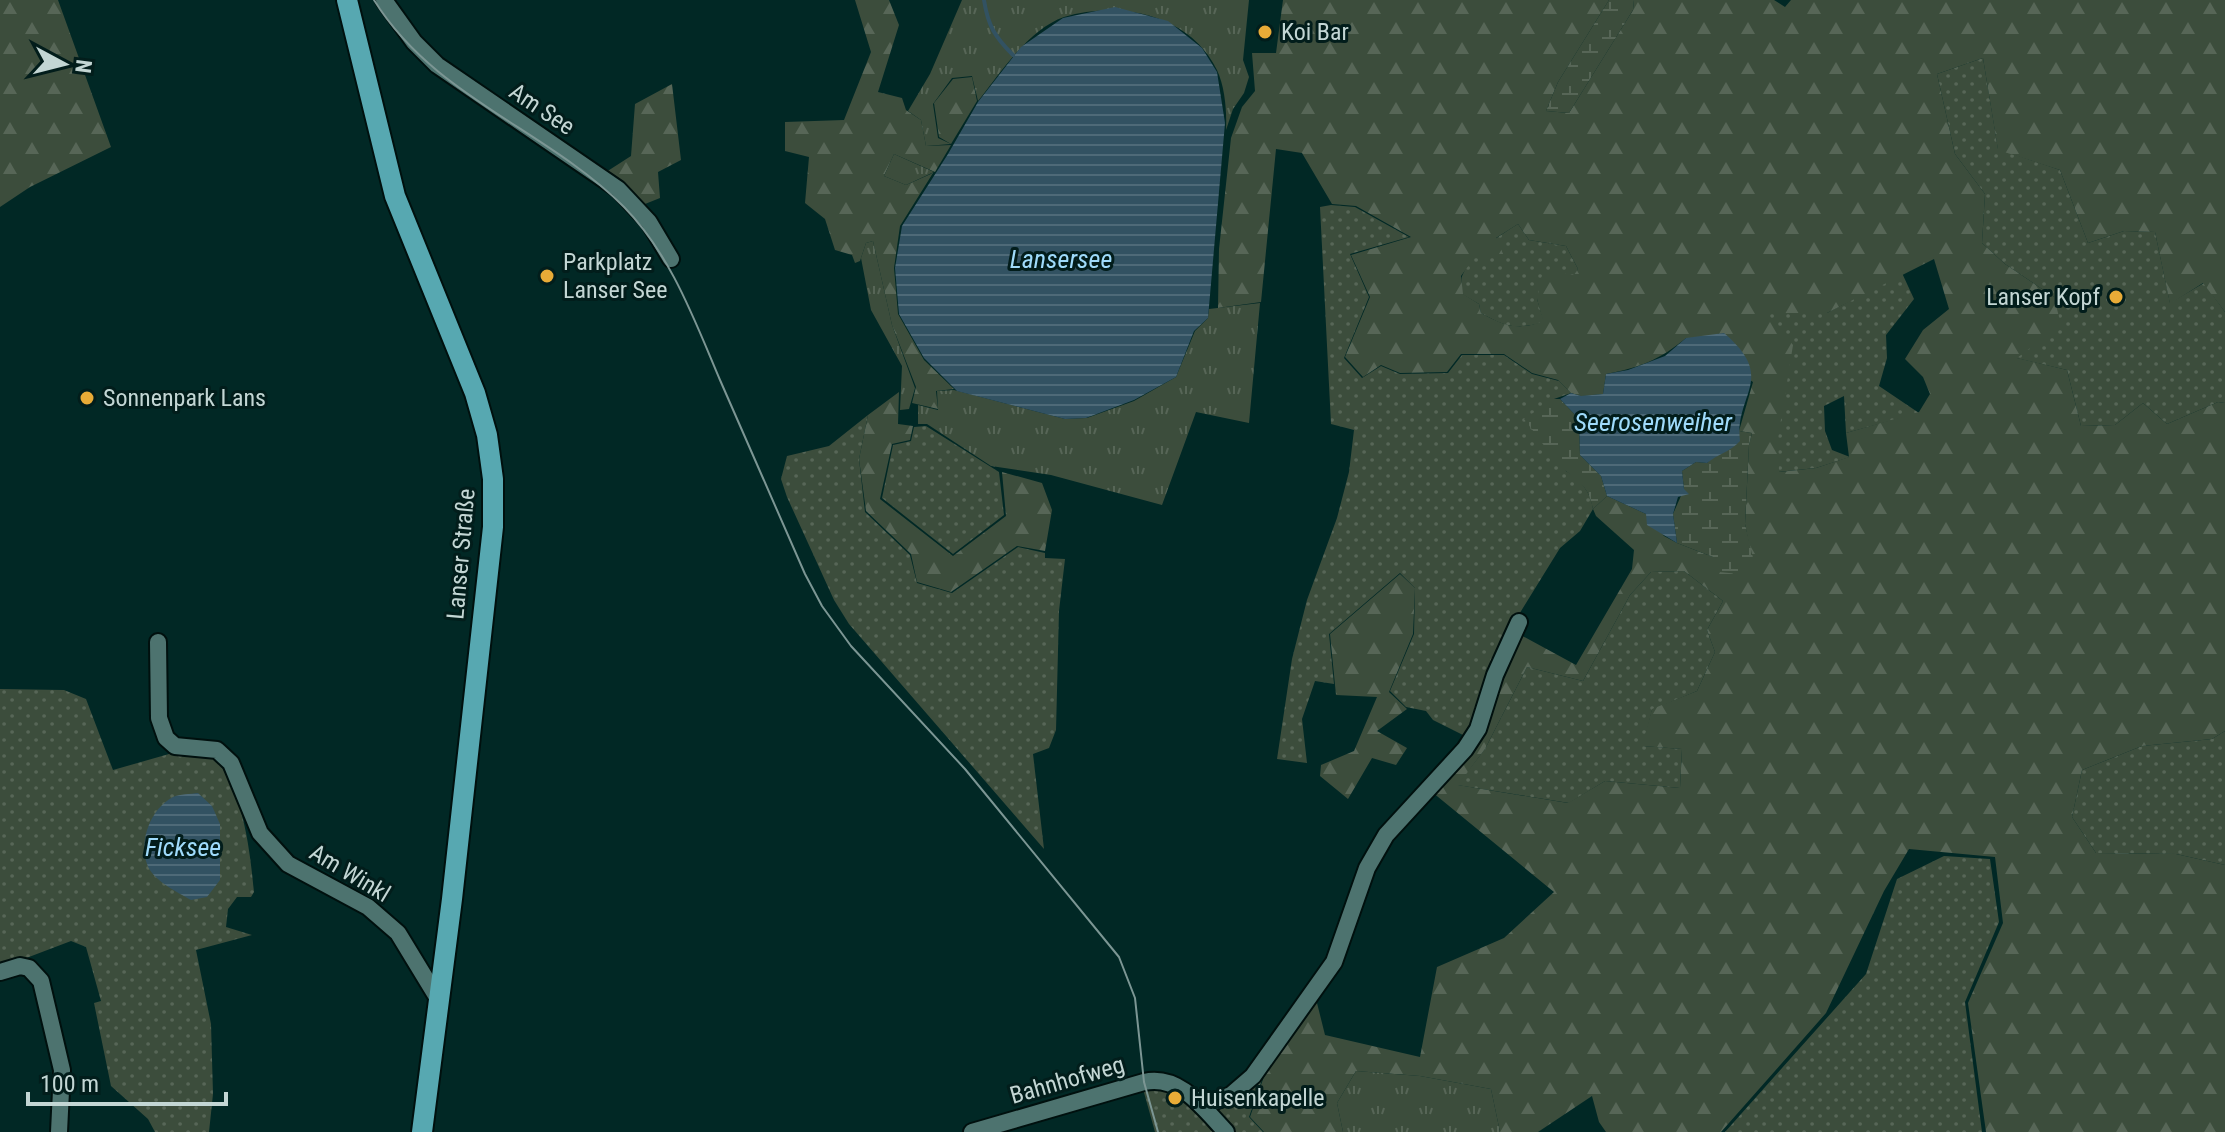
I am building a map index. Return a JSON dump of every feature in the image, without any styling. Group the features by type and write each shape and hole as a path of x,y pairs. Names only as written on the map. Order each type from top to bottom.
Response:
{"main road":[{"name":"Lanser Straße","path":"347,0 395,196 475,393 487,435 493,479 493,527 440,1002 422,1132"}],"street":[{"name":"Am See","path":"384,0 414,42 437,65 618,189 649,222 671,259"},
{"path":"1226,1132 1202,1106 1231,1095 1253,1076 1334,962 1367,868 1386,835 1465,749 1478,729 1495,675 1519,622"},
{"name":"Am Winkl","path":"158,642 159,718 166,738 175,746 217,750 231,763 260,833 288,864 368,907 398,933 440,1002"},
{"path":"0,972 20,966 29,968 41,981 62,1070 59,1132"},
{"name":"Bahnhofweg","path":"972,1132 1151,1081 1175,1084 1202,1106"}],"green space":[{"path":"0,0 58,0 111,147 30,187 0,207"},
{"path":"855,0 889,0 899,25 878,92 902,98 906,110 921,120 926,146 951,145 935,172 894,154 884,176 906,185 933,173 900,226 894,268 898,314 924,360 954,389 936,391 938,409 912,403 916,387 892,325 873,241 866,243 860,261 855,263 852,255 835,250 825,219 805,203 809,157 785,151 785,122 844,120 871,52"},
{"path":"962,0 1249,0 1243,60 1249,77 1226,130 1220,77 1205,51 1189,36 1151,16 1107,10 1085,12 1064,17 1039,31 1016,53 978,101 972,76 952,78 933,104 938,138 951,144 926,146 921,120 908,111 930,74"},
{"path":"1283,0 1609,0 1558,82 1546,111 1569,113 1633,10 1634,0 1774,0 1785,7 1791,0 2225,0 2225,312 2203,283 2170,304 2155,232 2124,231 2088,243 2060,170 1998,150 1983,58 1937,74 1955,154 1985,194 1982,243 2005,264 2054,297 2061,325 2017,358 2067,370 2081,426 2115,425 2143,403 2167,424 2218,402 2225,403 2225,731 2212,739 2142,746 2082,770 2072,817 2096,853 2176,854 2225,865 2225,1132 1986,1132 1968,1003 2003,923 1995,857 1909,849 1884,891 1826,1013 1721,1132 1606,1132 1599,1122 1592,1096 1538,1132 1500,1132 1491,1089 1420,1076 1356,1071 1337,1103 1343,1132 1264,1132 1250,1117 1269,1062 1316,999 1325,1035 1420,1057 1437,967 1504,938 1554,892 1432,792 1476,744 1517,633 1576,665 1632,569 1634,550 1596,516 1593,509 1607,496 1646,514 1664,536 1677,543 1713,557 1752,559 1745,524 1752,433 1739,431 1753,382 1686,338 1649,362 1606,374 1603,394 1581,396 1571,393 1558,380 1532,373 1504,354 1461,354 1447,372 1400,373 1381,365 1363,377 1345,357 1370,297 1351,255 1411,237 1356,206 1332,204 1302,153 1276,149 1261,302 1218,308 1219,249 1231,138 1242,107 1255,91 1252,53 1276,53","holes":["1518,224 1529,240 1566,246 1578,269 1574,275 1543,271 1537,299 1543,321 1519,326 1504,324 1481,313 1479,304 1463,294 1461,276 1474,258 1504,256 1496,238","1934,259 1949,309 1923,330 1905,359 1923,377 1930,394 1919,412 1846,433 1849,457 1816,468 1779,472 1778,438 1793,345 1767,313 1827,313","1684,571 1723,601 1707,630 1715,652 1697,691 1652,709 1642,746 1682,749 1680,788 1605,781 1568,803 1458,785 1485,749 1527,667 1583,681 1630,595 1651,572"]},
{"path":"1609,0 1634,0 1633,10 1569,113 1546,111 1558,82"},
{"path":"1983,58 1998,149 2060,170 2088,243 2124,231 2155,232 2170,303 2204,283 2225,312 2225,403 2218,402 2167,424 2143,403 2115,425 2081,426 2067,370 2016,358 2054,297 2005,264 1982,243 1985,194 1955,154 1937,74"},
{"path":"972,77 977,101 951,144 939,137 934,103 953,79"},
{"path":"672,84 681,160 658,172 660,198 640,206 603,174 631,156 635,104"},
{"path":"894,154 934,172 906,185 884,176"},
{"path":"1320,207 1355,207 1409,237 1350,254 1369,297 1344,358 1362,378 1381,366 1400,374 1448,373 1462,355 1504,355 1532,374 1559,381 1571,393 1554,399 1566,471 1584,487 1593,509 1580,531 1560,548 1518,616 1469,738 1433,720 1426,711 1406,707 1390,691 1414,634 1415,588 1400,573 1329,634 1334,684 1315,681 1302,719 1307,763 1277,759 1292,659 1307,600 1337,518 1349,472 1354,430 1331,424"},
{"path":"1518,224 1529,240 1566,246 1578,269 1575,275 1537,299 1544,322 1525,326 1504,324 1481,313 1479,304 1462,294 1461,281 1467,266 1479,252"},
{"path":"873,241 892,325 915,388 909,409 900,410 902,366 871,310 861,258 866,243"},
{"path":"1902,273 1914,299 1886,335 1887,358 1879,386 1919,413 1846,433 1844,396 1824,406 1825,431 1832,450 1850,457 1816,468 1778,472 1777,445 1775,459 1764,453 1774,404 1781,408 1766,313 1827,313"},
{"path":"1260,303 1249,423 1196,412 1162,505 1051,475 991,466 927,424 918,424 918,405 938,410 937,391 954,390 1065,419 1087,418 1134,401 1176,377 1195,331 1208,318 1209,309"},
{"path":"899,392 898,424 913,426 910,440 892,444 880,499 953,556 1006,516 1002,472 1042,483 1052,510 1045,551 1017,546 951,592 917,582 911,554 866,511 859,459 868,415"},
{"path":"1554,399 1560,399 1579,419 1580,455 1601,476 1607,496 1593,509 1586,490 1559,463 1524,419"},
{"path":"868,415 859,459 865,512 910,555 917,583 952,593 1018,547 1045,553 1045,558 1065,559 1059,611 1056,730 1049,748 1033,754 1044,849 849,624 834,600 787,497 781,479 787,456 829,446"},
{"path":"926,426 999,472 1004,515 953,554 882,498 893,445 911,441 914,427"},
{"path":"1739,431 1752,433 1745,524 1753,558 1739,574 1719,572 1713,557 1677,543 1673,514 1684,489 1682,471 1696,462 1707,463"},
{"path":"1684,571 1723,601 1707,630 1715,652 1697,691 1652,710 1643,746 1682,749 1680,788 1605,781 1569,803 1457,785 1485,749 1527,667 1583,681 1630,595 1651,572"},
{"path":"1400,574 1415,588 1413,634 1389,692 1407,709 1377,731 1407,748 1396,765 1372,758 1348,799 1320,776 1321,765 1354,751 1377,697 1336,695 1330,634"},
{"path":"0,689 64,690 86,699 113,770 169,754 211,755 231,783 243,819 254,892 251,897 237,897 228,909 226,927 252,935 196,950 211,1024 213,1094 209,1132 155,1132 148,1119 111,1086 94,1003 101,1001 86,947 71,941 0,968"},
{"path":"2225,731 2225,865 2176,854 2096,853 2072,817 2082,770 2142,746 2212,739"},
{"path":"1944,856 1990,859 1999,922 1965,1002 1982,1132 1725,1132 1866,974 1897,879"},
{"path":"1268,1062 1249,1117 1263,1132 1155,1132 1143,1089 1168,1087 1203,1114"},
{"path":"1356,1071 1420,1076 1491,1089 1500,1132 1343,1132 1337,1103"}],"water":[{"name":"Lansersee","path":"1115,7 1168,21 1202,48 1217,72 1225,123 1208,318 1194,331 1176,377 1134,400 1086,418 1065,419 957,391 924,358 899,314 895,268 902,226 978,102 1021,47 1063,18"},
{"name":"Seerosenweiher","path":"1724,333 1740,349 1751,375 1740,425 1740,441 1707,463 1696,462 1682,471 1684,489 1689,494 1678,497 1673,514 1677,543 1647,525 1646,514 1607,496 1601,476 1580,455 1579,419 1560,399 1571,393 1581,396 1603,394 1606,374 1628,370 1665,356 1686,338"},
{"name":"Ficksee","path":"198,793 212,806 220,824 220,880 207,897 191,900 154,875 147,864 144,846 148,826 165,802 176,796"}],"waterway":[{"path":"984,0 993,30 1013,55"}],"tram line":[{"path":"374,0 399,34 427,62 459,88 593,180 624,207 655,246 691,311 805,574 822,606 851,646 965,769 1119,957 1135,998 1144,1082 1158,1132"}],"place":[{"name":"Koi Bar","path":"1265,32"},
{"name":"Parkplatz Lanser See","path":"547,276"},
{"name":"Lanser Kopf","path":"2116,297"},
{"name":"Sonnenpark Lans","path":"87,398"},
{"name":"Huisenkapelle","path":"1175,1098"}]}
